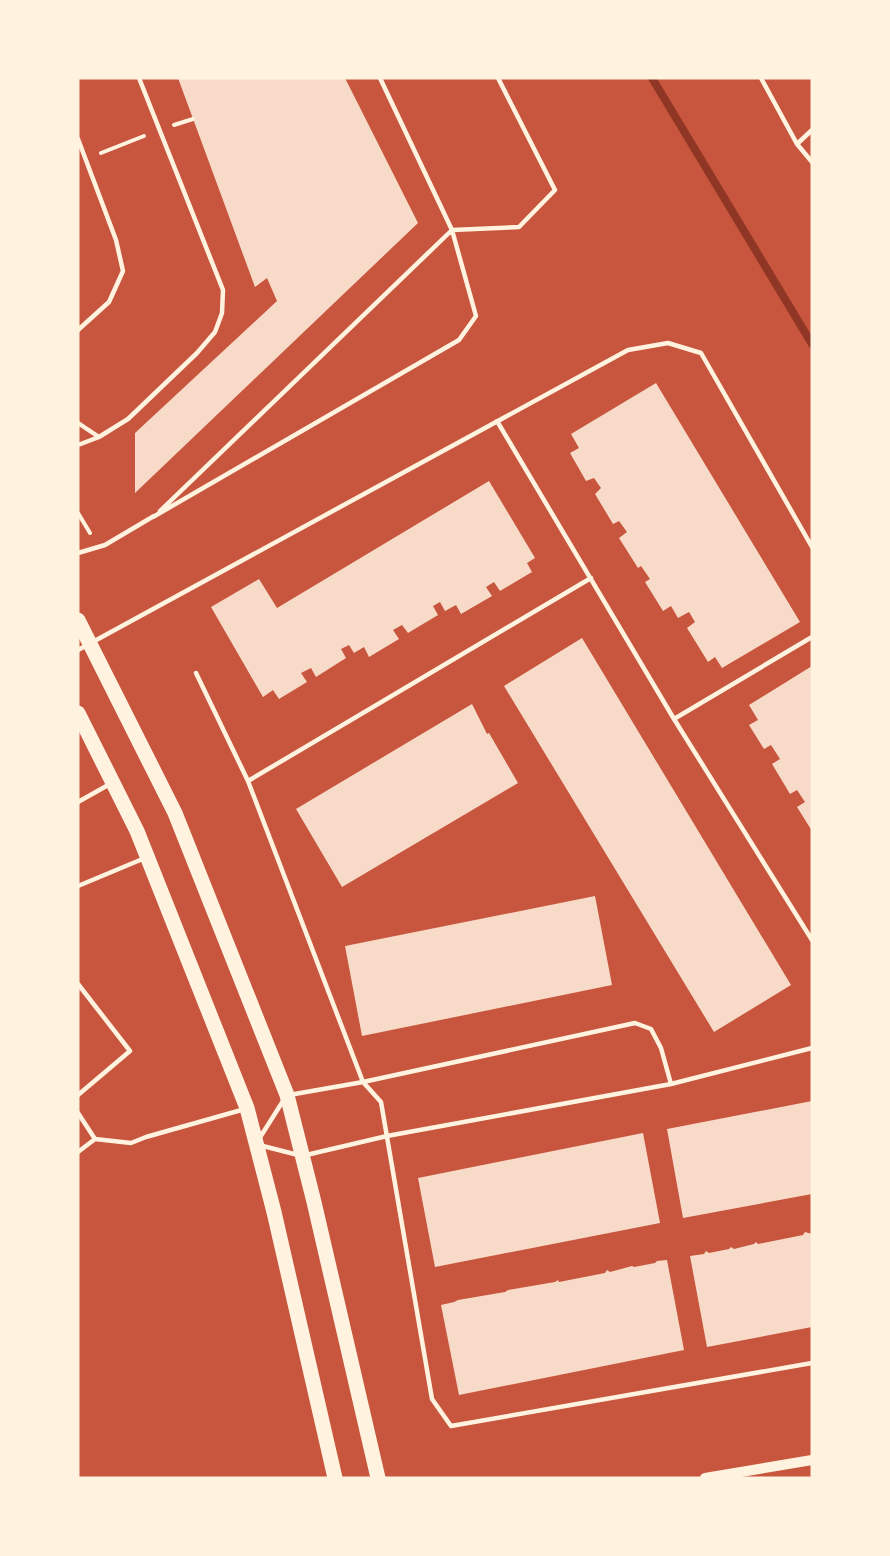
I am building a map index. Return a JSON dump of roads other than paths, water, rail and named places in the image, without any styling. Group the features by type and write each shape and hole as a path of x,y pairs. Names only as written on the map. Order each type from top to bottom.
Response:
{"main road":[{"path":"78,620 84,647 175,813 287,1095 378,1478"},
{"path":"78,713 147,857 247,1108 274,1212 335,1478"}],"street":[{"path":"705,1478 766,1473 812,1460"}],"lane":[{"path":"78,445 99,437 128,418 198,353 214,332 222,313 223,290 139,78"},
{"path":"78,553 99,546 153,517 459,340 476,316 452,230 380,78"},
{"path":"153,517 452,230 519,227 555,190 498,78"},
{"path":"761,78 797,144 812,162"},
{"path":"797,144 812,130"},
{"path":"78,139 116,240 123,271 109,302 78,330"},
{"path":"84,647 628,350 668,343 701,353 812,547"},
{"path":"497,421 674,719 812,940"},
{"path":"78,423 99,437"},
{"path":"248,781 591,578"},
{"path":"674,719 812,637"},
{"path":"196,673 248,781 363,1082 381,1102 432,1399 451,1426 812,1363"},
{"path":"78,802 113,783"},
{"path":"78,886 147,857"},
{"path":"78,984 130,1051 78,1095"},
{"path":"671,1084 661,1048 651,1029 635,1023 363,1082 287,1095 256,1144 302,1156 387,1136 671,1084 812,1048"},
{"path":"78,1152 95,1139 130,1143 247,1108"},
{"path":"78,1113 95,1139"}],"waterway":[{"path":"652,78 812,344"}]}
